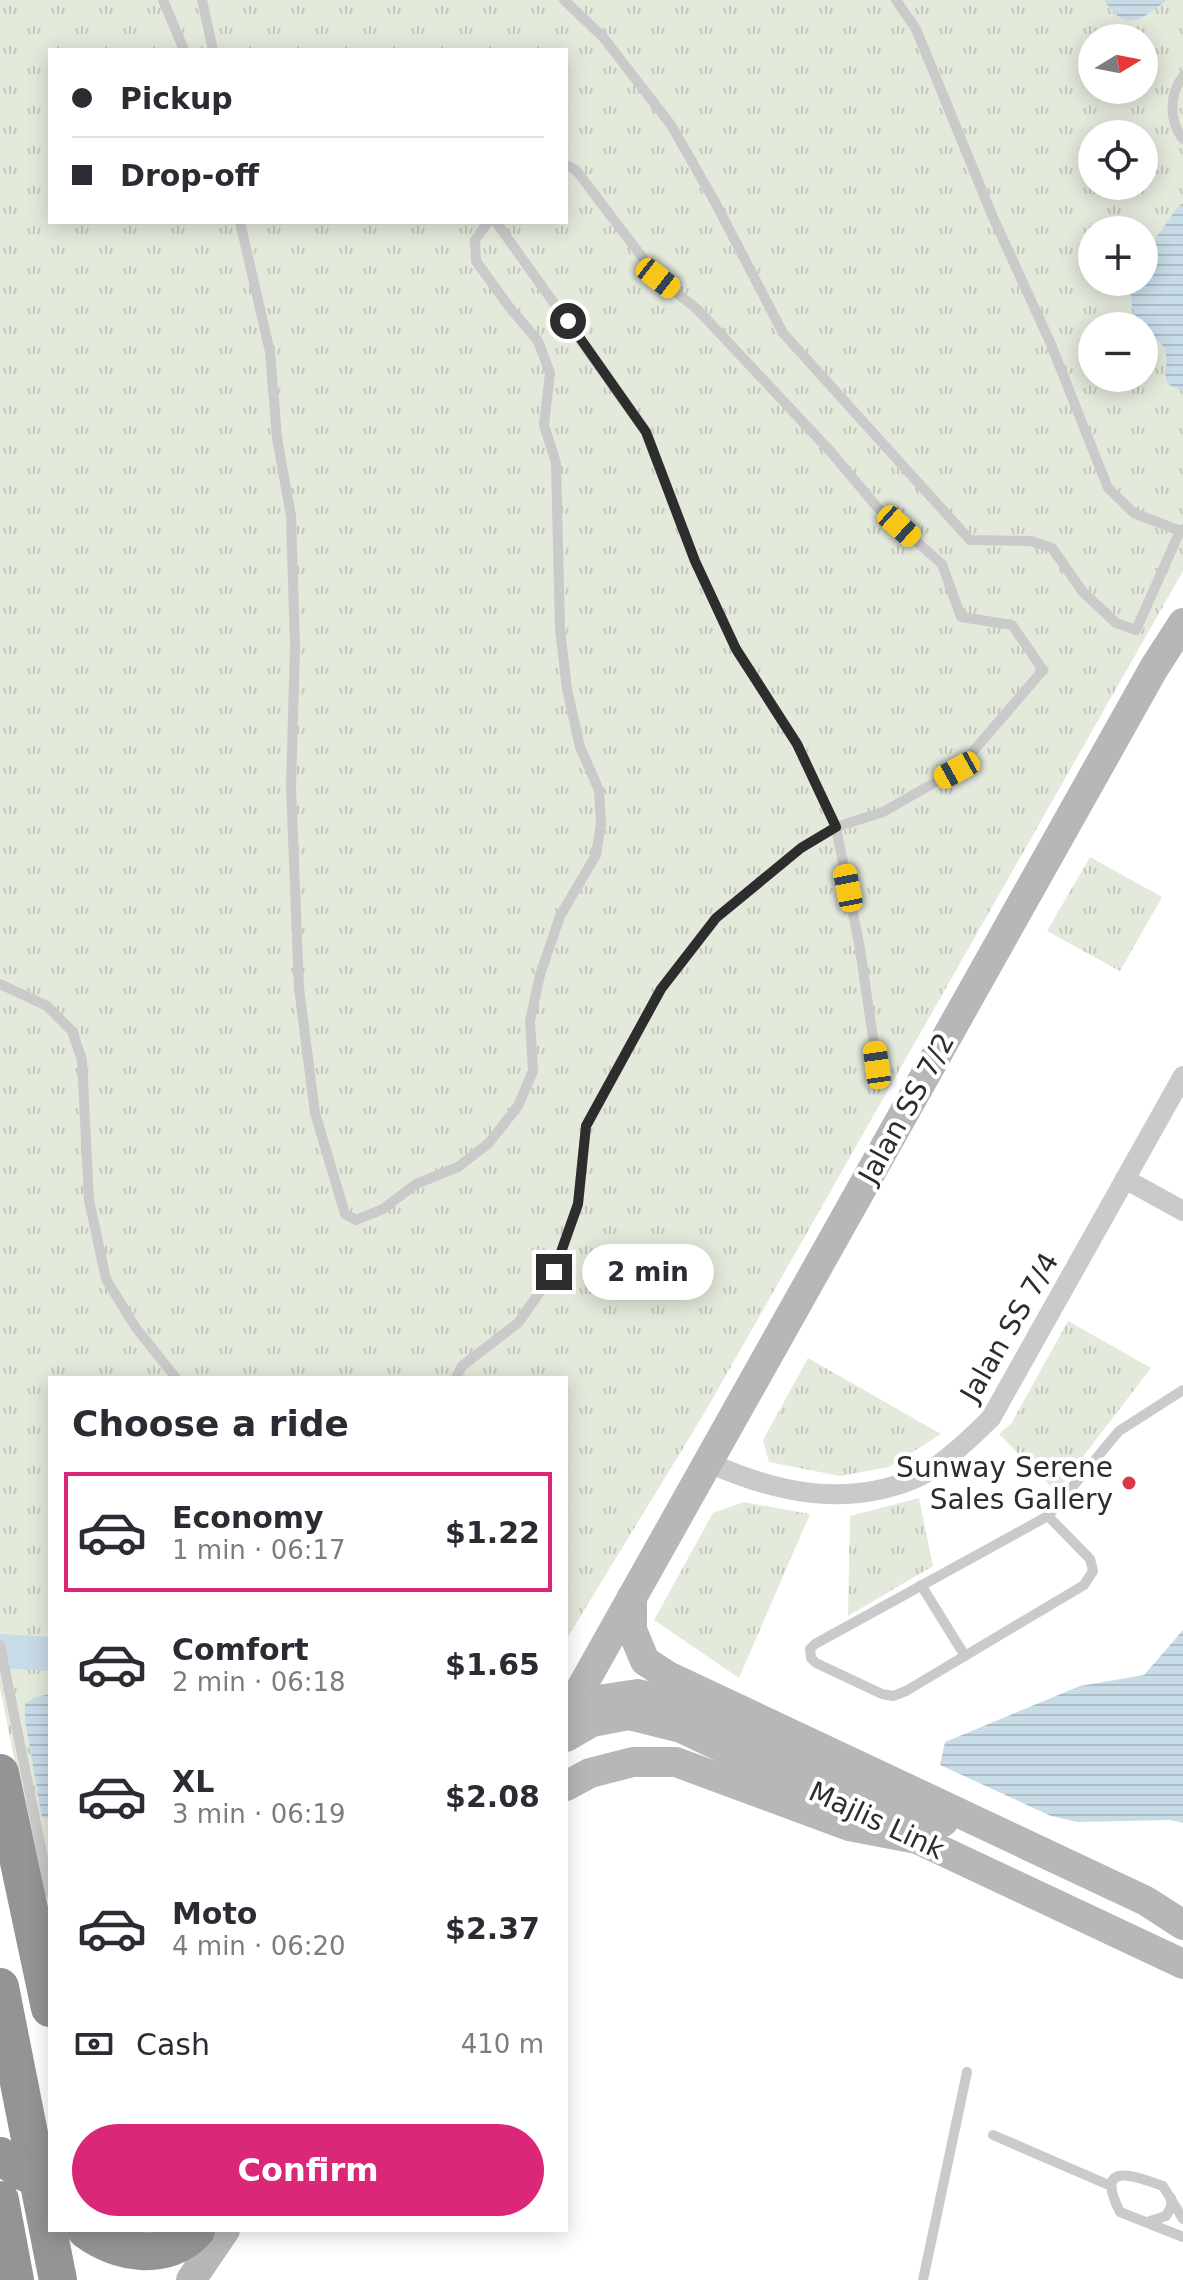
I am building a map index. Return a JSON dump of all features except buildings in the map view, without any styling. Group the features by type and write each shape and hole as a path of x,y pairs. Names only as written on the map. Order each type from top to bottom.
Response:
{"highway":[{"path":"0,1773 48,1999"},
{"path":"0,1987 47,2194"},
{"path":"0,2156 24,2172 47,2194"},
{"path":"0,2200 15,2280"},
{"path":"52,2232 58,2280"},
{"path":"89,2232 114,2247 128,2251 160,2250 194,2232"},
{"path":"128,2251 161,2280"}],"street":[{"name":"Jalan SS 7/2","path":"568,1710 1138,695 1183,623"},
{"name":"Jalan SS 7/4","path":"707,1462 749,1481 818,1495 871,1491 917,1478 962,1445 991,1418 1183,1076"},
{"path":"1125,1179 1183,1211"},
{"name":"Jalan SS 7/2","path":"568,1677 632,1595"},
{"path":"632,1595 632,1630 645,1661 668,1676 1146,1901 1183,1927"},
{"path":"729,1706 677,1692 645,1697 636,1721 639,1734 647,1744 676,1762 849,1826 917,1839"},
{"name":"Majlis Link","path":"568,1713 604,1699 638,1694 674,1703 1183,1927"},
{"name":"Majlis Link","path":"568,1736 592,1722 629,1715 681,1728 1183,1964"},
{"path":"568,1785 590,1773 633,1762 676,1762"},
{"path":"191,2280 224,2232"}],"lane":[{"path":"163,0 183,48"},
{"path":"202,0 213,48"},
{"path":"564,0 603,37 671,125 783,333 970,540 1031,541 1052,548 1083,592 1116,623 1136,630 1181,530 1134,513 1108,488 1050,342 992,215 916,29 896,0"},
{"path":"1183,76 1174,88 1172,125 1183,139"},
{"path":"457,1376 462,1366 518,1323 554,1272 578,1204 586,1126 661,989 716,918 801,848 836,827 883,812 957,770 1043,670 1012,625 961,617 942,564 877,507 831,452 697,309 658,278 576,170 568,166"},
{"path":"240,224 270,352 277,438 291,516 295,646 291,787 299,988 315,1113 345,1214 356,1220 383,1209 416,1184 458,1167 489,1143 518,1106 533,1071 530,1021 540,975 560,916 596,855 601,823 599,790 580,747 567,689 560,629 560,526 556,463 544,425 550,373 538,341 476,261 475,240 487,224"},
{"path":"497,224 646,432 695,561 736,649 797,744 836,827 860,949 877,1065"},
{"path":"0,984 47,1006 72,1031 82,1060 89,1200 106,1279 136,1328 174,1376"},
{"path":"1048,1516 1090,1559 1093,1571 1084,1585 893,1696 882,1694 811,1658 810,1649 815,1644 1048,1516 1119,1431 1183,1390"},
{"path":"921,1585 965,1656"},
{"path":"0,1645 48,1883"},
{"path":"923,2280 967,2072"},
{"path":"993,2135 1111,2186"},
{"path":"1183,2219 1163,2186 1127,2173 1116,2177 1111,2186 1111,2196 1120,2212 1183,2237"},
{"path":"1146,2223 1166,2216 1171,2207 1171,2196"}],"green space":[{"path":"0,0 1183,0 1183,571 705,1412 568,1637 568,1376 48,1376 48,1927 0,1688"},
{"path":"1090,857 1162,897 1120,971 1047,931"},
{"path":"1068,1321 1151,1368 1056,1492 999,1434 1011,1424"},
{"path":"808,1358 941,1434 889,1467 840,1476 769,1462 763,1440"},
{"path":"919,1498 933,1566 848,1616 850,1516"},
{"path":"744,1502 810,1514 739,1678 654,1620 713,1513"}],"water":[{"path":"1104,0 1167,0 1142,18 1127,20 1112,11"},
{"path":"1183,203 1183,390 1174,388 1167,380 1165,350 1158,341 1158,312 1134,312 1131,296 1158,296 1158,235"},
{"path":"1183,1630 1183,1823 1170,1820 1078,1822 1051,1816 940,1765 945,1742 1080,1686 1144,1675"},
{"path":"48,1694 48,1818 42,1817 25,1720 25,1703"}],"waterway":[{"path":"0,1651 48,1654"}],"place":[{"name":"Sunway Serene Sales Gallery","path":"1129,1483"}],"route":[{"path":"554,1272 578,1204 586,1126 661,989 716,918 801,848 836,827 797,744 736,649 695,561 646,432 568,321"}]}
